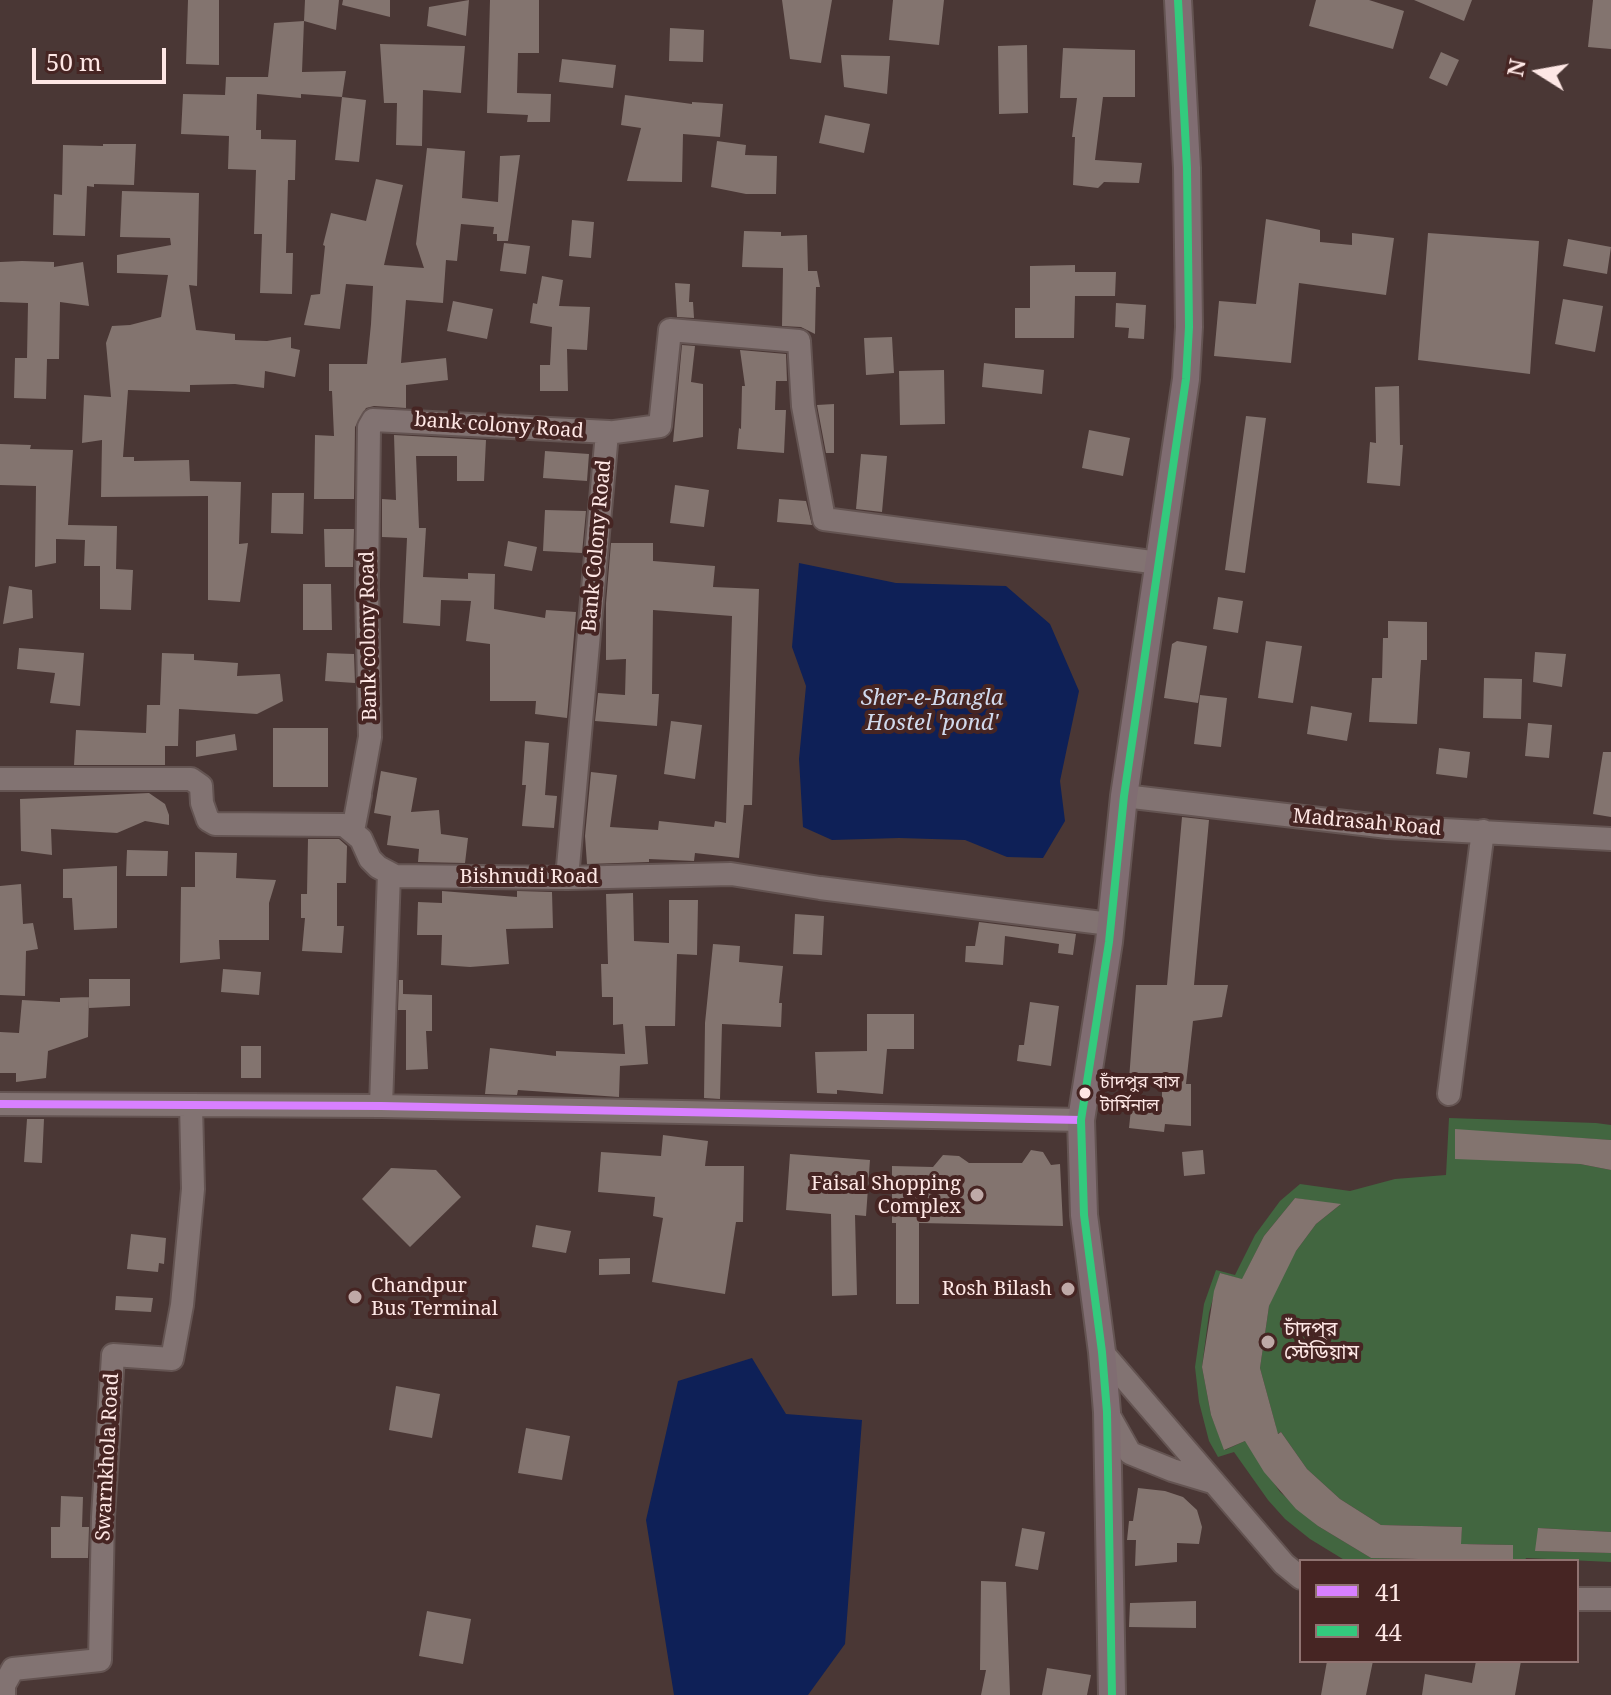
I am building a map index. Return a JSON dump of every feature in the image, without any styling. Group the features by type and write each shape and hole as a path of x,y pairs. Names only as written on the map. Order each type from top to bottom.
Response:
{"main road":[{"path":"1112,1695 1107,1412 1084,1215 1081,1120 1110,924 1124,796 1186,379 1189,327 1187,168 1178,0"}],"street":[{"name":"Bank Colony Road","path":"567,878 609,432 660,426 670,330 799,341 803,406 824,519 1159,563"},
{"name":"bank colony Road","path":"389,419 609,432"},
{"name":"Bank colony Road","path":"353,831 370,737 367,586 369,427 373,420 389,419"},
{"path":"0,779 191,779 201,786 202,803 208,820 215,824 337,825 353,831 361,839 370,859 389,873 381,1106"},
{"path":"353,831 360,795"},
{"name":"Madrasah Road","path":"1124,796 1388,827 1611,839"},
{"path":"1449,1094 1483,831"},
{"name":"Bishnudi Road","path":"389,873 395,876 567,878 731,874 1110,924"},
{"path":"0,1104 381,1106 1081,1120"},
{"name":"Swarnkhola Road","path":"4,1695 4,1685 13,1669 100,1660 103,1517 113,1355 172,1359 182,1305 193,1189 191,1105"},
{"path":"1102,1352 1284,1564 1299,1576"},
{"path":"1107,1412 1130,1453 1212,1482"},
{"path":"1579,1599 1611,1599"}],"green space":[{"path":"1449,1118 1611,1125 1611,1140 1455,1130 1455,1158 1580,1164 1611,1170 1611,1532 1539,1528 1536,1551 1611,1553 1611,1562 1513,1559 1513,1545 1468,1544 1466,1559 1459,1559 1462,1527 1381,1525 1340,1499 1307,1469 1281,1432 1250,1448 1280,1492 1318,1526 1371,1558 1415,1559 1343,1559 1285,1519 1234,1452 1218,1457 1209,1441 1199,1402 1195,1367 1204,1304 1216,1270 1235,1275 1255,1235 1280,1201 1300,1184 1350,1191 1395,1179 1446,1175","holes":["1295,1198 1340,1205 1316,1224 1296,1251 1244,1276 1264,1236","1220,1273 1275,1289 1269,1306 1260,1368 1276,1427 1225,1450 1211,1415 1202,1367 1209,1313"]}],"water":[{"name":"Sher-e-Bangla Hostel 'pond'","path":"799,563 896,583 1006,586 1050,624 1079,691 1060,781 1065,821 1043,858 1007,857 965,840 832,840 803,827 799,759 806,686 792,647"},
{"path":"752,1358 786,1414 862,1420 845,1644 808,1695 674,1695 646,1520 678,1381"}],"building":[{"path":"188,0 219,0 219,65 186,64"},
{"path":"305,0 339,0 336,30 304,21"},
{"path":"343,0 390,0 390,17 342,5"},
{"path":"469,0 466,36 427,26 429,7"},
{"path":"490,0 539,0 539,53 518,53 517,93 551,94 550,122 527,122 528,115 487,113"},
{"path":"782,0 832,0 821,63 790,59"},
{"path":"893,0 944,0 939,45 889,40"},
{"path":"1316,0 1369,0 1404,11 1393,49 1309,26"},
{"path":"1414,0 1472,0 1464,21"},
{"path":"1593,0 1611,0 1611,49 1588,47"},
{"path":"304,21 302,72 346,71 342,97 301,94 301,98 257,94 256,130 261,130 261,139 296,140 295,180 288,180 286,253 293,253 292,294 260,293 262,234 254,234 256,170 228,169 229,136 181,134 183,94 225,95 226,77 268,77 274,23"},
{"path":"670,28 704,30 703,62 669,61"},
{"path":"380,44 465,46 461,93 423,90 422,146 396,145 397,103 384,103"},
{"path":"1027,45 1028,113 999,114 998,46"},
{"path":"1063,48 1135,50 1135,97 1103,97 1095,160 1142,163 1139,183 1104,182 1098,188 1073,185 1075,137 1072,137 1077,98 1060,98"},
{"path":"1441,52 1459,60 1447,86 1429,78"},
{"path":"841,55 890,56 887,94 844,87"},
{"path":"562,59 616,65 613,88 559,82"},
{"path":"625,95 692,104 723,104 720,137 683,134 682,182 627,181 641,128 621,125"},
{"path":"342,97 366,100 359,162 335,160"},
{"path":"825,115 870,124 864,153 819,143"},
{"path":"717,141 746,145 745,155 777,156 776,194 746,194 711,187"},
{"path":"136,144 134,185 87,186 85,236 53,235 54,194 62,195 63,145"},
{"path":"427,148 465,151 462,198 498,202 500,156 520,155 508,241 497,241 497,234 493,234 494,227 461,224 457,261 446,260 443,303 406,300 401,363 446,358 448,380 406,385 406,408 366,408 355,427 354,499 314,499 315,435 334,436 329,364 367,364 371,324 373,286 346,284 340,329 304,325 311,295 320,294 323,245 331,213 366,221 376,179 403,185 384,265 424,268 416,244"},
{"path":"122,191 199,193 197,286 189,285 196,330 235,334 235,340 267,341 291,337 291,348 300,350 295,377 265,371 264,388 235,384 190,385 190,392 128,390 123,457 134,457 134,461 189,460 190,481 241,482 239,544 248,543 240,602 208,600 208,496 101,497 102,440 82,443 84,395 111,397 106,343 112,326 161,317 168,275 117,273 117,255 171,245 170,238 120,237"},
{"path":"1266,219 1320,230 1320,242 1352,245 1352,233 1394,238 1386,295 1299,283 1291,363 1214,356 1219,301 1256,304"},
{"path":"572,220 594,222 591,258 569,256"},
{"path":"744,231 781,232 781,236 807,235 808,271 817,271 820,287 816,287 815,334 801,327 782,326 783,268 742,267"},
{"path":"1428,233 1539,241 1530,374 1418,360"},
{"path":"1568,239 1611,247 1607,274 1563,266"},
{"path":"504,243 530,246 526,274 500,271"},
{"path":"0,262 54,262 54,267 83,262 89,306 60,302 59,359 47,359 46,399 14,398 15,358 27,358 28,303 0,302"},
{"path":"1075,265 1075,272 1116,272 1115,296 1075,296 1074,338 1015,338 1015,308 1030,308 1030,266"},
{"path":"542,276 563,280 559,306 590,307 587,350 567,349 568,391 540,391 540,365 550,365 552,327 530,323"},
{"path":"675,283 690,284 689,302 693,302 694,318 677,317"},
{"path":"1563,299 1603,306 1595,352 1555,344"},
{"path":"453,301 493,309 487,339 447,331"},
{"path":"1116,303 1146,305 1144,339 1128,338 1129,328 1115,327"},
{"path":"892,337 894,373 866,375 864,338"},
{"path":"682,345 695,346 691,382 703,384 703,437 673,442"},
{"path":"740,350 786,354 787,381 776,381 775,410 786,410 784,453 737,449 741,429 742,386 745,386"},
{"path":"984,363 1044,370 1042,394 982,387"},
{"path":"944,370 945,424 900,425 899,371"},
{"path":"1399,386 1400,445 1403,445 1400,486 1367,483 1370,442 1376,443 1375,387"},
{"path":"834,404 834,453 826,453 817,405"},
{"path":"1246,416 1266,418 1245,573 1225,570"},
{"path":"1089,430 1130,438 1123,476 1082,468"},
{"path":"394,435 486,440 484,481 457,481 457,456 416,456 419,528 426,528 423,577 468,579 468,573 495,574 494,609 545,618 546,610 576,612 567,718 535,714 536,701 490,701 490,644 466,641 471,601 441,600 440,626 403,623 407,538 382,537 382,499 396,500"},
{"path":"0,444 31,445 30,449 73,450 68,525 117,526 116,569 133,570 131,610 100,609 100,566 84,566 85,540 56,539 56,563 35,567 36,486 0,485"},
{"path":"545,451 589,454 587,481 543,478"},
{"path":"861,454 887,456 882,512 856,509"},
{"path":"675,485 709,490 704,527 670,523"},
{"path":"272,493 304,493 303,534 271,533"},
{"path":"779,499 806,501 812,525 777,522"},
{"path":"545,510 586,511 582,553 543,551"},
{"path":"324,529 354,529 353,567 325,567"},
{"path":"508,541 537,547 532,571 504,566"},
{"path":"611,543 653,543 653,561 715,566 713,587 759,589 752,805 744,805 739,858 695,853 694,861 649,859 649,862 587,864 585,836 591,772 617,775 610,827 658,830 659,821 714,827 715,821 726,823 732,616 653,610 652,694 659,694 657,726 595,721 598,693 625,695 626,659 606,660 606,603"},
{"path":"303,584 331,584 332,630 303,630"},
{"path":"9,586 32,590 33,618 3,624"},
{"path":"1218,597 1243,601 1238,633 1213,629"},
{"path":"1388,621 1427,622 1427,660 1421,660 1417,724 1369,722 1372,678 1382,678 1383,638 1388,638"},
{"path":"1177,641 1207,646 1198,703 1164,698 1172,644"},
{"path":"1266,641 1302,646 1293,703 1258,698"},
{"path":"19,648 84,653 80,706 50,703 55,673 17,669"},
{"path":"1535,652 1566,654 1562,687 1533,682"},
{"path":"162,653 194,654 194,660 238,663 237,676 280,674 283,701 257,714 179,709 178,746 165,746 165,765 74,765 76,730 146,733 147,705 160,705"},
{"path":"327,653 354,654 355,683 325,681"},
{"path":"1484,678 1522,679 1521,719 1483,718"},
{"path":"1200,695 1227,698 1221,747 1194,744"},
{"path":"1311,706 1352,713 1347,741 1307,734"},
{"path":"671,721 702,725 695,779 664,774"},
{"path":"1528,723 1552,725 1549,758 1525,756"},
{"path":"273,728 328,728 328,787 273,787"},
{"path":"235,734 237,750 196,757 196,741"},
{"path":"525,741 549,743 545,795 557,796 554,828 522,826 526,785 522,785"},
{"path":"1439,748 1470,752 1467,778 1436,774"},
{"path":"1603,752 1611,752 1611,817 1593,814"},
{"path":"381,771 417,778 411,812 439,810 441,834 468,838 465,863 418,862 419,849 387,845 391,816 374,813"},
{"path":"149,793 165,804 169,825 145,821 117,833 51,829 52,855 21,851 20,799"},
{"path":"1182,817 1209,820 1194,985 1228,985 1222,1017 1193,1021 1186,1084 1191,1084 1191,1126 1165,1124 1164,1132 1129,1128 1131,1109 1162,1112 1162,1081 1129,1080 1136,985 1167,985"},
{"path":"308,839 339,839 347,846 346,883 337,883 337,926 344,926 342,953 302,951 305,918 301,918 301,894 307,894"},
{"path":"127,850 168,851 167,876 126,876"},
{"path":"195,852 237,853 236,878 276,880 269,903 269,940 219,940 220,959 180,963 181,887 195,887"},
{"path":"117,866 117,928 74,930 72,898 63,898 63,869"},
{"path":"21,884 23,924 33,923 38,949 26,951 25,996 0,995 0,886"},
{"path":"442,891 517,897 517,891 552,892 553,928 506,929 509,964 470,967 441,965 442,935 417,935 418,902 442,903"},
{"path":"633,893 634,941 669,943 669,900 698,900 697,955 677,954 675,1026 645,1026 648,1064 620,1066 619,1097 518,1090 517,1095 485,1094 490,1048 556,1056 556,1051 625,1054 623,1024 613,1025 613,997 602,997 601,964 608,964 606,894"},
{"path":"795,914 824,916 822,955 793,954"},
{"path":"979,922 1076,934 1073,955 1058,953 1059,944 1005,936 1003,965 965,962 966,946 975,946"},
{"path":"713,944 740,946 739,962 783,966 779,1003 782,1003 781,1027 722,1024 720,1099 704,1098 705,1023"},
{"path":"223,969 261,972 259,995 221,992"},
{"path":"89,979 130,979 130,1006 89,1008"},
{"path":"399,980 403,980 403,994 432,995 432,1031 426,1031 428,1069 406,1070 406,1010 398,1010"},
{"path":"89,997 88,1037 48,1051 46,1078 16,1082 16,1073 0,1073 0,1032 19,1033 22,1000 60,1002 60,998"},
{"path":"1030,1002 1059,1006 1051,1066 1017,1061 1019,1045 1024,1045"},
{"path":"867,1014 914,1014 914,1049 887,1049 883,1094 837,1090 837,1094 817,1093 815,1052 867,1051"},
{"path":"241,1046 261,1046 261,1078 241,1078"},
{"path":"27,1119 44,1119 42,1163 24,1162"},
{"path":"1455,1129 1611,1140 1611,1170 1580,1164 1455,1159"},
{"path":"663,1135 708,1141 705,1166 744,1166 743,1222 736,1222 725,1294 652,1282 663,1218 653,1216 655,1197 598,1192 601,1152 661,1156"},
{"name":"Faisal Shopping Complex","path":"1031,1150 1043,1152 1051,1165 1060,1164 1063,1226 919,1223 919,1304 896,1304 892,1166 933,1167 943,1155 959,1156 969,1163 1022,1163"},
{"path":"1203,1150 1205,1174 1184,1176 1182,1152"},
{"path":"790,1154 870,1160 866,1216 855,1215 857,1295 832,1296 831,1214 786,1210"},
{"path":"391,1168 436,1170 461,1197 410,1247 362,1199"},
{"path":"1295,1198 1341,1204 1316,1224 1296,1251 1269,1306 1260,1368 1278,1434 1281,1432 1307,1469 1340,1499 1381,1525 1462,1527 1461,1544 1513,1545 1513,1559 1371,1558 1296,1509 1264,1472 1245,1441 1224,1450 1211,1415 1202,1367 1214,1291 1220,1273 1242,1279 1264,1236"},
{"path":"536,1225 571,1231 566,1253 532,1247"},
{"path":"131,1234 166,1238 164,1264 159,1263 158,1272 127,1269"},
{"path":"630,1258 630,1274 599,1275 599,1259"},
{"path":"116,1296 153,1298 151,1312 115,1310"},
{"path":"396,1386 440,1394 432,1438 389,1430"},
{"path":"526,1428 570,1436 562,1480 518,1473"},
{"path":"1138,1488 1183,1497 1197,1510 1202,1527 1199,1544 1177,1543 1177,1562 1135,1566 1136,1540 1127,1540"},
{"path":"61,1496 83,1497 82,1527 89,1527 88,1558 51,1558 51,1527 60,1527"},
{"path":"1022,1528 1045,1532 1038,1570 1015,1566"},
{"path":"1538,1528 1611,1532 1611,1553 1535,1551"},
{"path":"981,1581 1006,1582 1010,1695 981,1695 986,1670 980,1670"},
{"path":"1196,1601 1196,1628 1129,1627 1130,1603"},
{"path":"427,1611 471,1619 463,1664 419,1656"},
{"path":"1327,1663 1373,1663 1366,1695 1321,1695"},
{"path":"1476,1663 1521,1663 1515,1695 1422,1695 1425,1674 1472,1683"},
{"path":"1047,1668 1091,1675 1087,1695 1042,1695"}],"transit line":[{"name":"44","path":"1112,1695 1107,1412 1084,1215 1081,1120 1109,942 1124,796 1186,379 1189,327 1187,168 1178,0"},
{"name":"41","path":"0,1104 381,1106 1081,1120"}],"place":[{"name":"চাঁদপুর বাস টার্মিনাল","path":"1085,1093"},
{"name":"Faisal Shopping Complex","path":"977,1195"},
{"name":"Rosh Bilash","path":"1068,1289"},
{"name":"Chandpur Bus Terminal","path":"355,1297"},
{"name":"চাঁদপুর স্টেডিয়াম","path":"1268,1342"}]}
